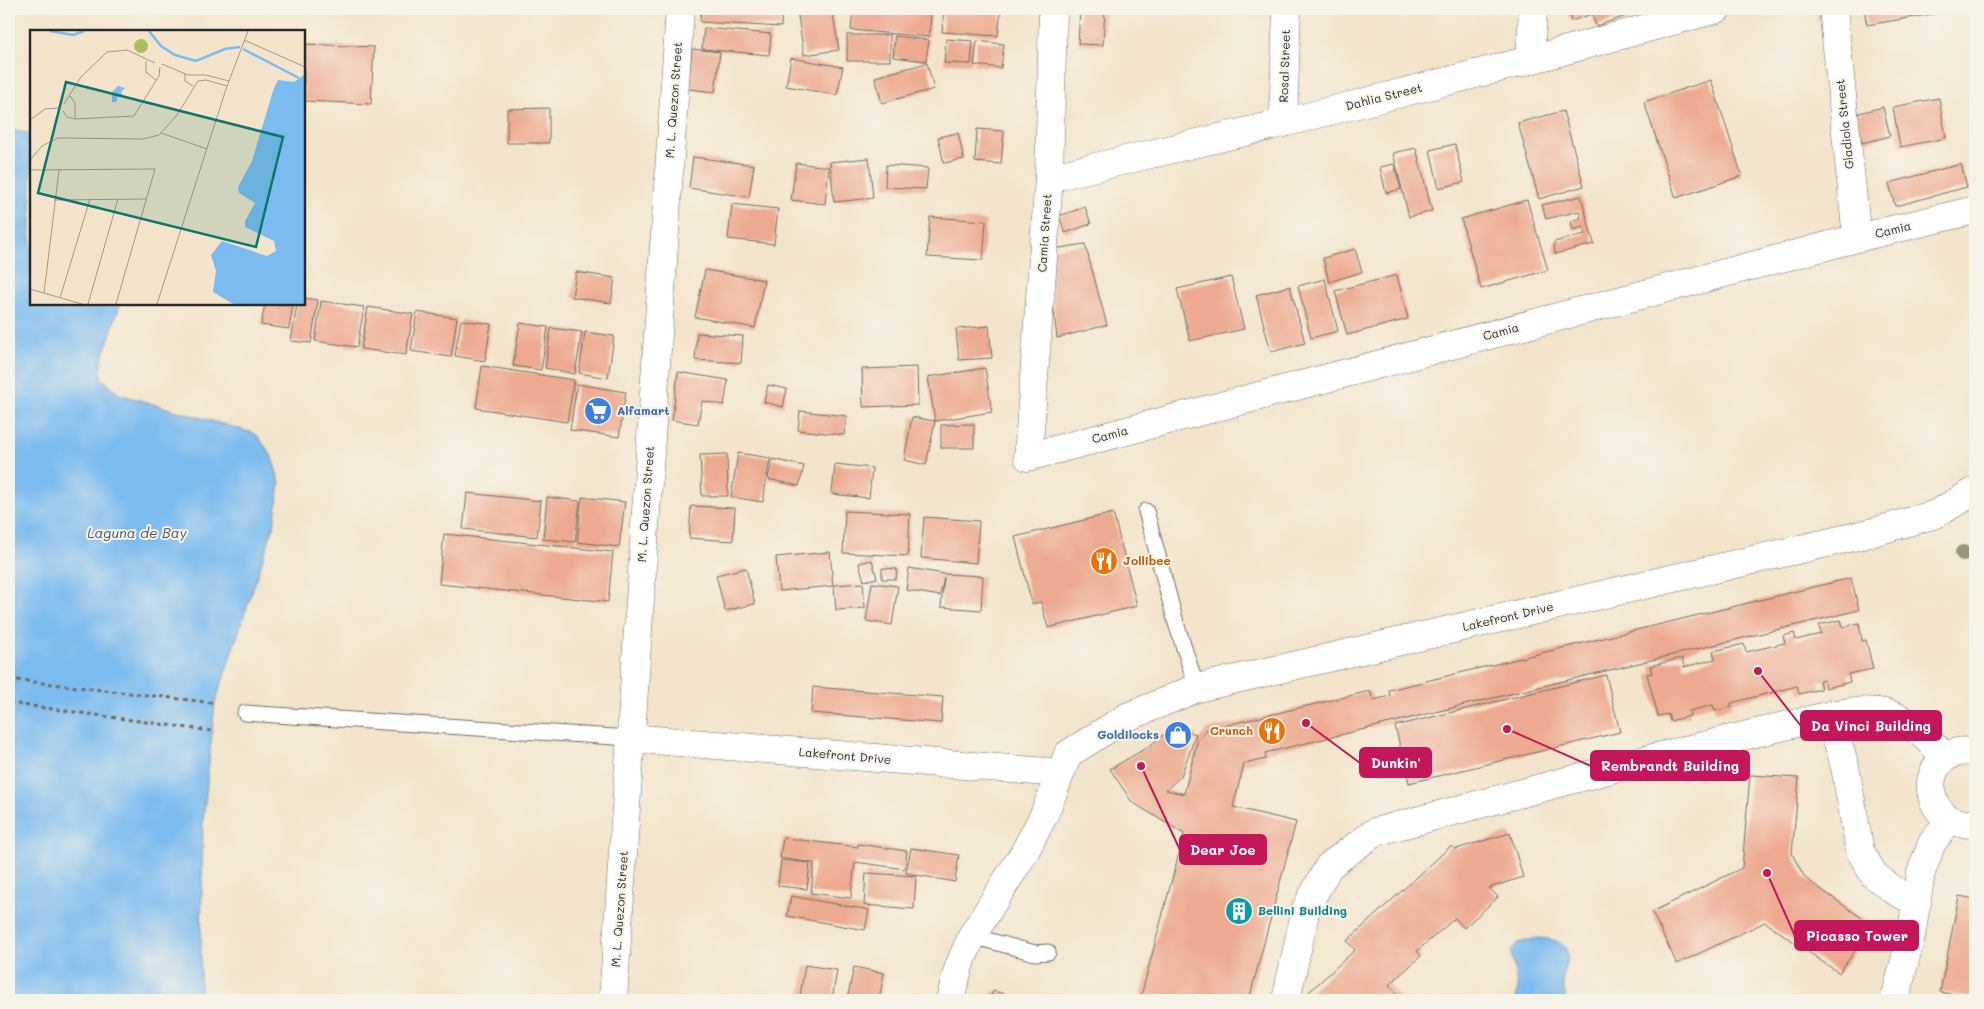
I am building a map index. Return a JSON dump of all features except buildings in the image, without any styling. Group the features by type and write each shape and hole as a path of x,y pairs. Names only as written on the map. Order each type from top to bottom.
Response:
{"street":[{"name":"M. L. Quezon Street","path":"613,1000 680,9"},
{"name":"Camia Street","path":"1028,457 1049,178 1054,9"},
{"name":"Rosal Street","path":"1283,123 1287,9"},
{"path":"1530,60 1533,9"},
{"name":"Dahlia Street","path":"1049,178 1283,123 1530,60 1717,9"},
{"name":"Gladiola Street","path":"1834,9 1857,238"},
{"name":"Camia","path":"1028,457 1857,238 1975,210"},
{"name":"Lakefront Drive","path":"950,1000 959,966 972,936 1024,853 1044,815 1068,754 1128,718 1172,697 1197,688 1870,533 1936,514 1975,491"},
{"path":"1286,1000 1306,908 1329,866 1375,832 1654,758 1830,715 1857,711 1878,711 1898,716 1915,727 1945,758"},
{"path":"1830,715 1845,767 1860,851 1874,875 1895,891 1917,903"},
{"name":"Lakefront Drive","path":"630,738 1060,773"},
{"path":"1895,1000 1911,936 1921,873 1929,850 1932,843 1962,821 1938,810 1931,798 1930,782 1935,769 1945,758 1956,753 1975,753"}],"lane":[{"path":"1146,511 1176,622 1197,688"},
{"path":"245,713 630,738"},
{"path":"972,936 1035,953 1048,952"}],"path":[{"path":"9,679 214,703"},
{"path":"9,702 211,731"}],"water":[{"name":"Laguna de Bay","path":"9,130 30,134 30,305 120,305 101,363 101,378 119,394 256,434 271,455 280,483 274,525 215,703 203,821 200,1000 9,1000"},
{"path":"1538,938 1557,942 1565,947 1567,951 1563,974 1566,1000 1514,1000 1518,989 1511,952 1518,943"}],"place":[{"name":"Alfamart","path":"598,411"},
{"name":"Jollibee","path":"1104,561"},
{"name":"Da Vinci Building","path":"1758,671"},
{"name":"Dunkin'","path":"1306,723"},
{"name":"Rembrandt Building","path":"1507,729"},
{"name":"Crunch","path":"1272,731"},
{"name":"Goldilocks","path":"1178,735"},
{"name":"Dear Joe","path":"1141,766"},
{"name":"Picasso Tower","path":"1767,873"},
{"name":"Bellini Building","path":"1239,911"}]}
